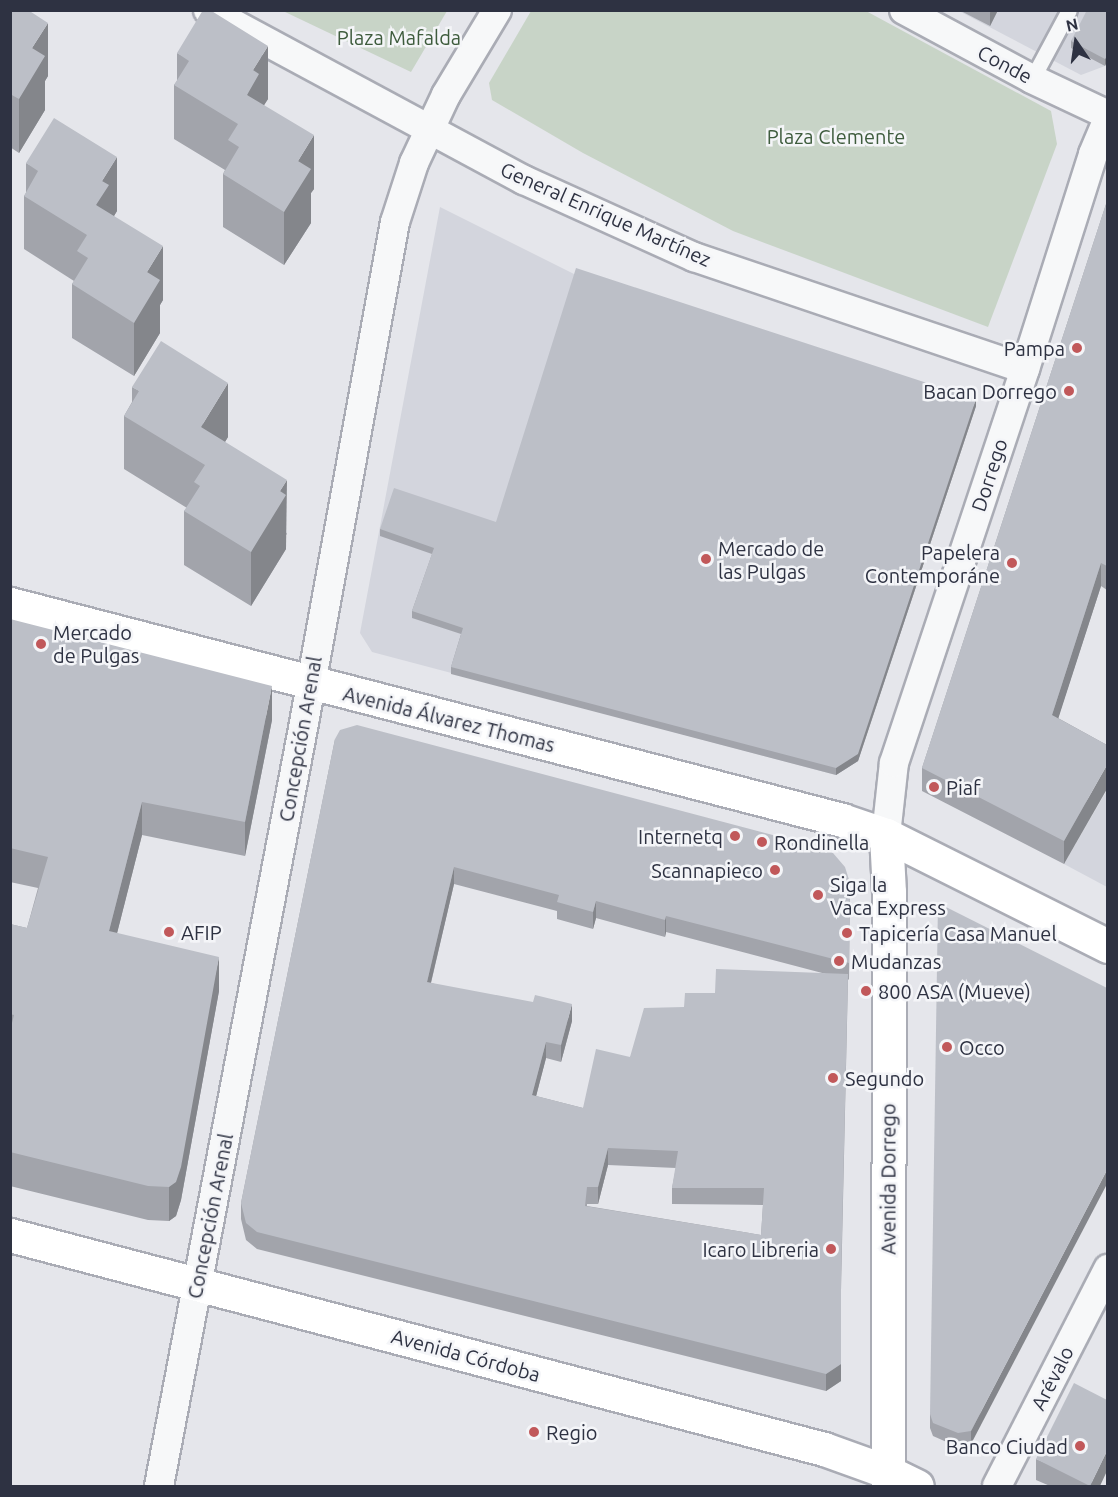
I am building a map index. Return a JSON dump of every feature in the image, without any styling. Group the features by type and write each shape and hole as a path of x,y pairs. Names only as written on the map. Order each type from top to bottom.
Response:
{"main road":[{"name":"Avenida Álvarez Thomas","path":"10,604 831,818 886,835 1107,946"},
{"name":"Avenida Dorrego","path":"886,835 889,892 888,1479"},
{"name":"Avenida Córdoba","path":"10,1235 824,1449 888,1479 917,1486"}],"street":[{"name":"General Enrique Martínez","path":"208,10 524,180 694,257 1025,369"},
{"name":"Concepción Arenal","path":"159,1486 311,684 395,222 414,163 430,129 446,96 497,10"},
{"name":"Conde","path":"904,10 1107,117"},
{"name":"Dorrego","path":"886,835 894,764 1107,117"},
{"name":"Arévalo","path":"997,1486 1107,1269"}],"lane":[{"path":"1032,79 1070,10"}],"shaded area":[{"path":"959,11 1107,11 1107,62 1105,66 1081,75"},
{"name":"Mercado de las Pulgas","path":"440,207 576,275 976,406 858,761 836,775 372,652 360,633"},
{"path":"1107,790 1107,887 1064,864"}],"green space":[{"name":"Plaza Mafalda","path":"283,11 447,11 411,72"},
{"name":"Plaza Clemente","path":"531,11 866,11 1051,111 1057,144 988,327 733,231 583,153 492,100 489,83"}],"building":[{"path":"10,10 28,10 48,23 32,48 45,56 19,99 10,94"},
{"path":"203,10 210,10 268,46 253,70 259,74 247,95 314,135 298,161 311,169 284,212 223,174 239,147 228,140 238,124 174,85 189,61 177,53"},
{"path":"1087,10 1107,10 1107,55 1105,59 1071,41"},
{"path":"54,118 117,157 102,181 109,185 96,205 163,246 147,272 160,280 134,323 72,284 88,258 77,251 87,235 24,196 38,171 26,163"},
{"path":"1107,201 1107,566 1101,563 1052,715 1107,745 1107,765 1064,841 922,768"},
{"name":"Mercado de las Pulgas","path":"576,268 976,399 858,754 836,768 451,667 463,628 412,611 434,548 380,529 394,488 496,522"},
{"path":"161,341 228,383 201,427 287,480 280,491 286,495 251,552 184,511 200,486 194,482 205,465 124,416 139,391 132,387"},
{"path":"10,619 272,686 245,822 142,802 109,931 219,957 181,1167 176,1182 169,1187 148,1186 10,1152 10,1031 14,1015 10,1014 10,924 27,928 48,857 10,848"},
{"path":"357,725 822,848 833,853 845,867 850,883 849,963 666,916 665,920 596,901 593,912 557,902 559,895 454,867 427,982 533,1002 535,995 572,1004 561,1045 546,1042 532,1095 583,1108 596,1049 630,1057 644,1008 684,1007 685,993 715,993 716,969 848,974 841,1364 826,1374 257,1232 246,1223 241,1203 335,739 340,730","holes":["608,1148 678,1151 672,1188 764,1188 761,1235 585,1206 587,1187 598,1187"]},
{"path":"938,903 1107,988 1107,1170 971,1431 958,1433 933,1423 930,1414"},
{"name":"Banco Ciudad","path":"1074,1383 1107,1400 1107,1451 1090,1486 1036,1459"}],"place":[{"name":"Pampa","path":"1077,348"},
{"name":"Bacan Dorrego","path":"1069,391"},
{"name":"Mercado de las Pulgas","path":"706,559"},
{"name":"Papelera Contemporáne","path":"1012,563"},
{"name":"Mercado de Pulgas","path":"41,644"},
{"name":"Piaf","path":"934,787"},
{"name":"Internetq","path":"735,836"},
{"name":"Rondinella","path":"762,842"},
{"name":"Scannapieco","path":"775,870"},
{"name":"Siga la Vaca Express","path":"818,895"},
{"name":"AFIP","path":"169,932"},
{"name":"Tapicería Casa Manuel","path":"847,933"},
{"name":"Mudanzas","path":"839,961"},
{"name":"800 ASA (Mueve)","path":"866,991"},
{"name":"Occo","path":"947,1047"},
{"name":"Segundo","path":"833,1078"},
{"name":"Icaro Libreria","path":"831,1249"},
{"name":"Regio","path":"534,1432"},
{"name":"Banco Ciudad","path":"1080,1446"}]}
